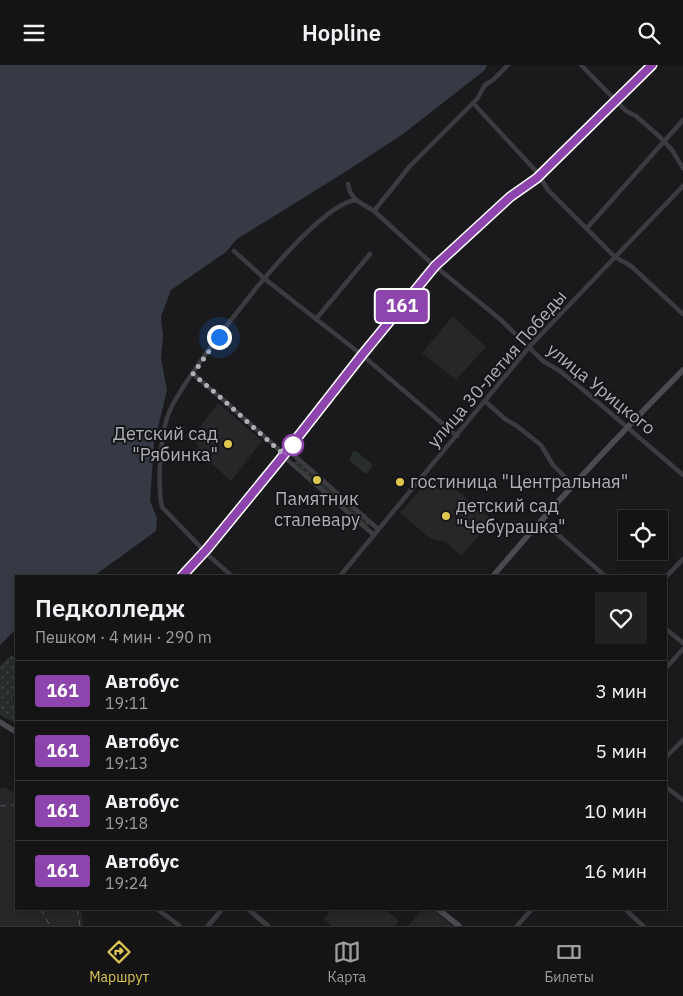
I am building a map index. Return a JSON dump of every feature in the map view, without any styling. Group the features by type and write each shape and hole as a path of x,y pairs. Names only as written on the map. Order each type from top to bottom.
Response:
{"main road":[{"path":"494,575 626,427 683,370"},
{"path":"0,722 15,731"},
{"path":"439,910 459,926"}],"street":[{"path":"374,211 410,166 473,103 485,85 508,65"},
{"path":"581,65 625,109 636,116 664,142 672,150 683,167"},
{"path":"586,70 591,65"},
{"path":"183,575 285,454 362,355 435,266 510,197 539,176 652,65"},
{"path":"473,103 539,176 548,190 615,257 630,266 683,314"},
{"path":"587,228 683,119"},
{"path":"231,575 204,552 162,507 160,455 172,406 250,294 285,255 322,219 342,204 356,200 350,192 348,184"},
{"name":"улица 30-летия Победы","path":"341,575 530,347 683,187"},
{"name":"улица Урицкого","path":"356,200 374,211 435,266 493,313 546,364 563,373 683,475"},
{"path":"234,251 265,279 362,355 457,436"},
{"path":"316,319 370,254"},
{"path":"193,374 228,403 374,535"},
{"path":"485,401 505,419 541,445 553,465 573,485"},
{"path":"285,454 378,529"},
{"path":"541,520 604,575"},
{"path":"667,576 683,559"},
{"path":"667,630 683,643"},
{"path":"667,667 683,649"},
{"path":"667,756 683,740"},
{"path":"667,788 683,800"},
{"path":"158,910 180,926"},
{"path":"208,926 221,910"},
{"path":"249,910 268,926"},
{"path":"517,926 531,910"},
{"path":"625,910 643,926"}],"shaded area":[{"path":"0,65 487,65 485,70 403,134 237,239 226,252 171,290 161,317 163,336 161,359 167,390 154,444 150,501 157,518 156,531 95,575 15,575 15,630 0,645"},
{"path":"453,316 486,347 456,380 422,353"},
{"name":"Детский сад \"Рябинка\"","path":"218,403 262,441 231,481 201,454 197,446 197,431"},
{"path":"356,451 372,464 367,473 364,473 349,460 353,452"},
{"path":"296,460 370,524 367,527 294,463"},
{"name":"детский сад \"Чебурашка\"","path":"431,477 445,488 449,484 493,520 461,556 446,542 431,539 400,513"},
{"path":"11,655 15,659 15,694 12,698 15,700 15,723 0,715 0,666"},
{"path":"5,787 15,794 15,910 81,910 83,926 0,926 0,788"},
{"path":"331,910 386,910 399,921 395,926 332,926 324,919"},
{"path":"421,910 434,910 452,926 408,926"}],"railway":[{"path":"0,806 15,805"},
{"path":"42,910 50,926"},
{"path":"77,910 80,926"}],"bus line":[{"name":"161","path":"183,575 207,549 301,435 362,355 435,266 510,197 537,178 652,65"}],"place":[{"name":"Детский сад \"Рябинка\"","path":"228,444"},
{"name":"Памятник сталевару","path":"317,480"},
{"name":"гостиница \"Центральная\"","path":"400,482"},
{"name":"детский сад \"Чебурашка\"","path":"446,516"}],"route":[{"path":"219,337 193,374 284,455 293,445"}]}
